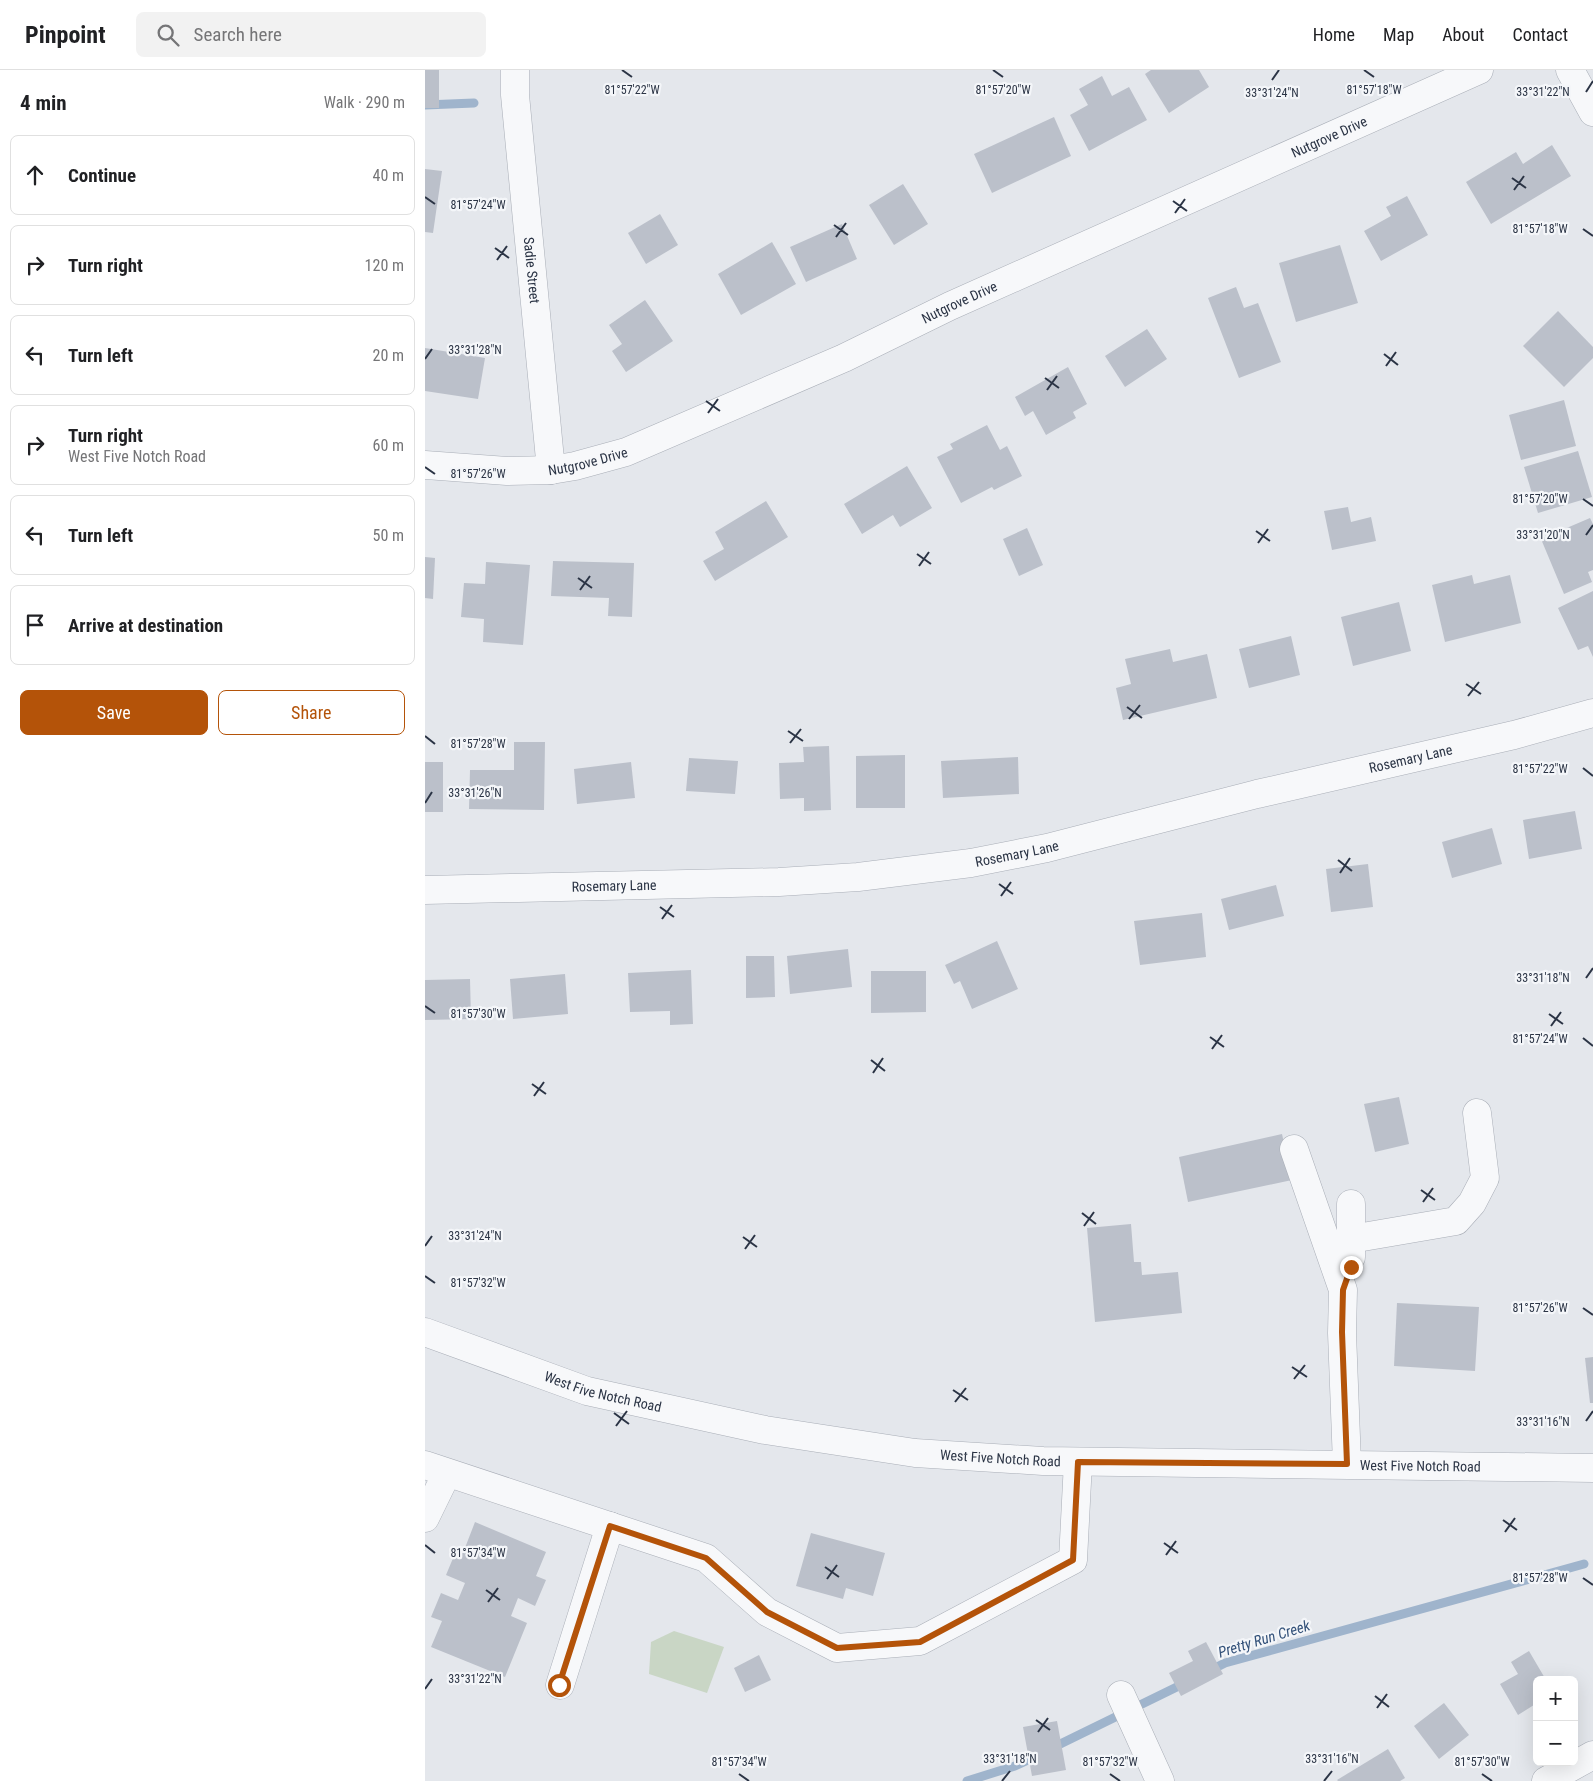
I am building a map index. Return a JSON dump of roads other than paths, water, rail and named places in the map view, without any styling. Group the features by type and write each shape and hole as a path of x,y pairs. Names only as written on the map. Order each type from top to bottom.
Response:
{"street":[{"name":"Sadie Street","path":"515,70 515,96 551,470"},
{"name":"Nutgrove Drive","path":"425,465 507,471 551,470 575,466 626,452 844,358 949,306 1479,70"},
{"path":"1570,70 1593,112"},
{"name":"Rosemary Lane","path":"425,890 779,882 858,877 971,863 1047,848 1257,794 1514,735 1593,713"},
{"path":"1351,1239 1456,1221 1471,1203 1485,1178 1477,1114"},
{"path":"1295,1149 1343,1290"},
{"path":"1347,1464 1342,1332 1343,1290 1351,1267 1351,1204"},
{"name":"West Five Notch Road","path":"425,1332 587,1391 765,1430 915,1453 1078,1462 1593,1468"},
{"path":"425,1518 436,1469 706,1558 767,1612 837,1648 920,1642 1073,1560 1078,1462"},
{"path":"559,1685 610,1526"},
{"path":"1121,1695 1160,1781"},
{"path":"1546,1781 1593,1755"}],"waterway":[{"path":"425,105 474,103"},
{"name":"Pretty Run Creek","path":"1209,1671 1225,1663 1584,1564"},
{"name":"Pretty Run Creek","path":"1050,1749 1187,1682"},
{"name":"Pretty Run Creek","path":"967,1781 1015,1766 1039,1755"}]}
